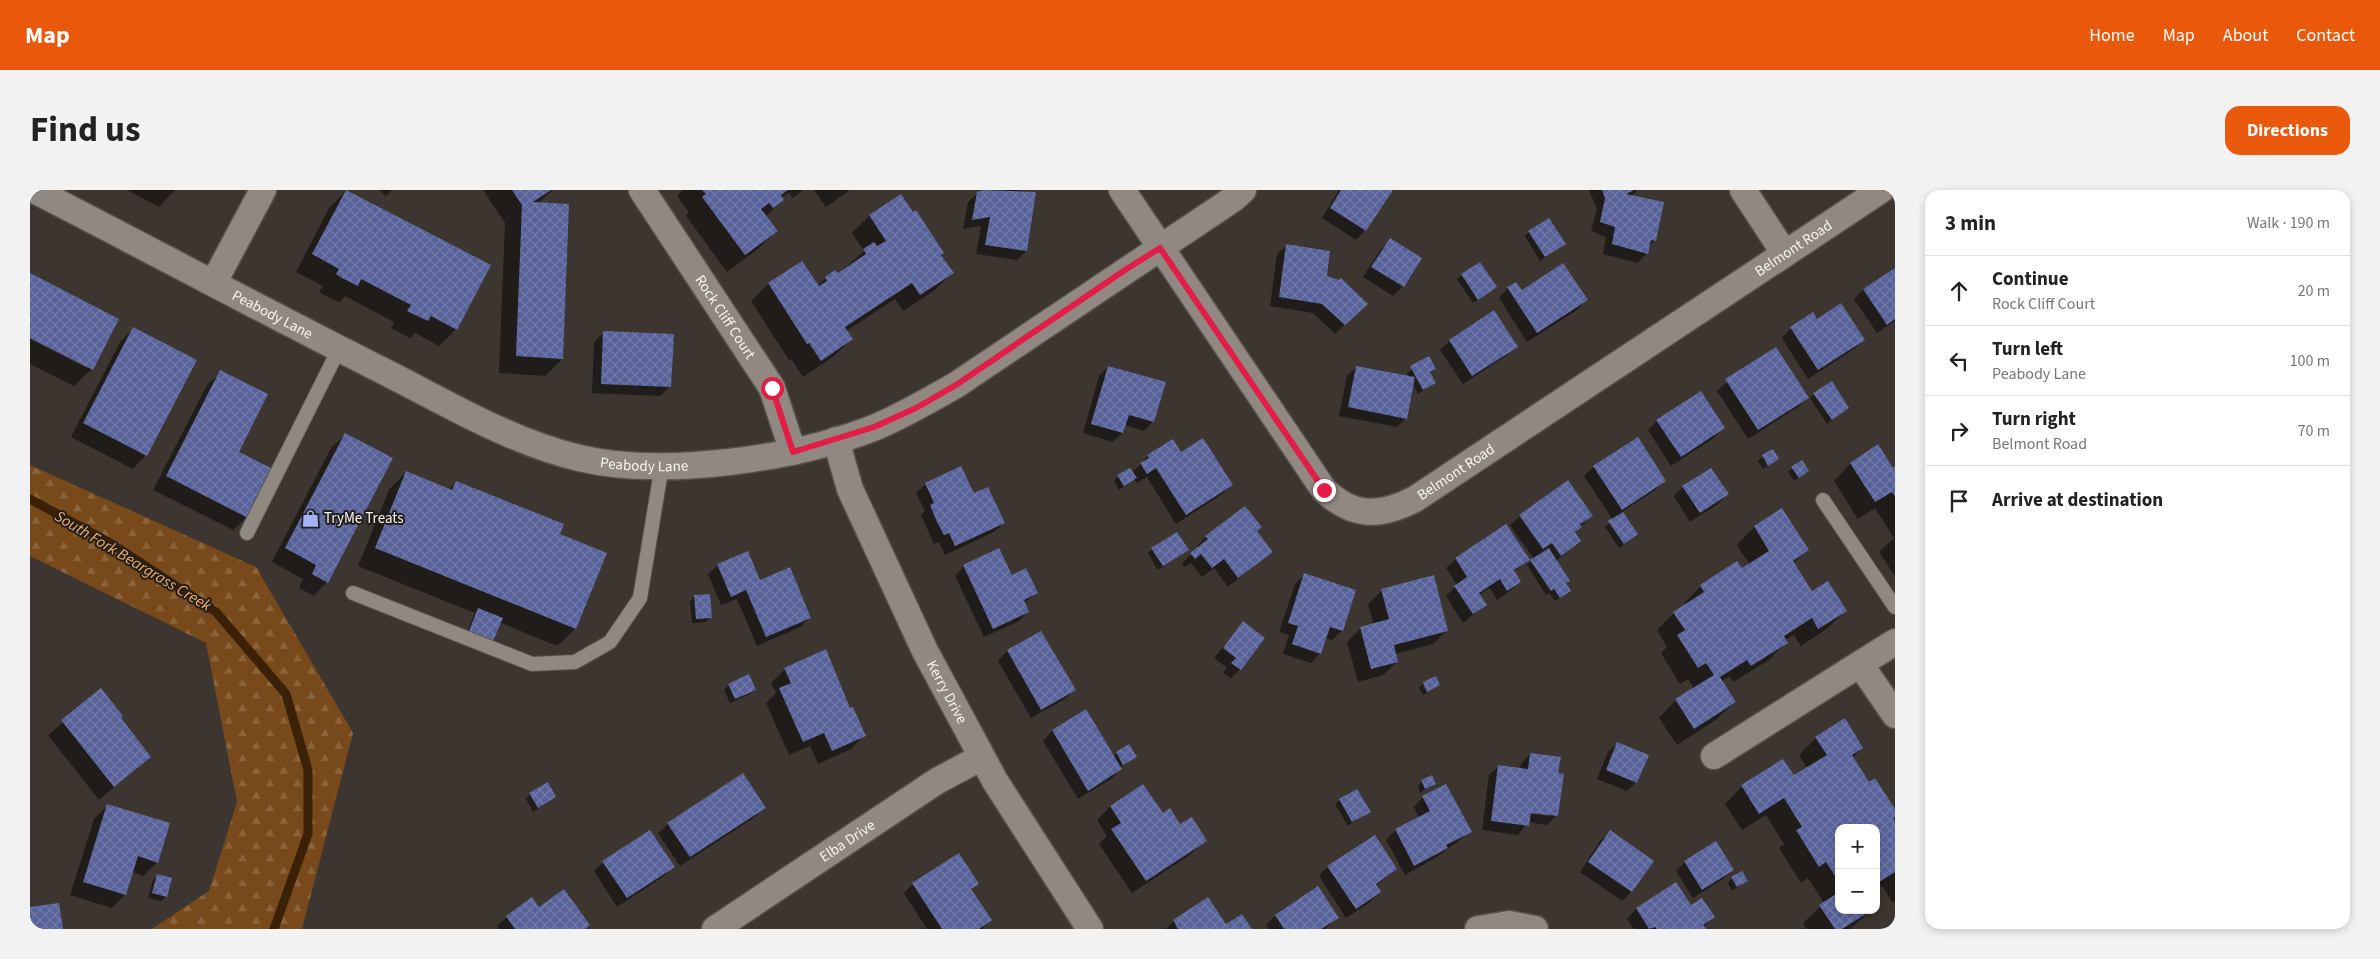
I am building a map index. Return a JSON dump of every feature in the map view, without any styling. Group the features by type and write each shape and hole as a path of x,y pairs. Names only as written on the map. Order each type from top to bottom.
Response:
{"street":[{"name":"Peabody Lane","path":"34,190 340,349 536,446 581,459 617,465 694,465 793,452 874,427 916,408 956,385 1243,190"},
{"path":"214,282 263,190"},
{"name":"Rock Cliff Court","path":"642,190 772,388 793,452"},
{"name":"Belmont Road","path":"1122,190 1324,490 1337,501 1352,509 1367,512 1387,512 1416,499 1881,190"},
{"path":"1743,190 1785,254"},
{"name":"Kerry Drive","path":"836,440 850,489 876,549 926,651 982,757 1090,929"},
{"path":"1714,756 1895,642"},
{"path":"1860,664 1895,715"},
{"name":"Elba Drive","path":"715,929 937,781 982,757"},
{"path":"1478,929 1509,924 1535,929"}],"lane":[{"path":"247,533 340,349"},
{"path":"353,594 532,664 575,662 610,642 640,598 662,465"},
{"path":"1823,500 1895,607"}],"green space":[{"path":"30,465 256,567 353,733 302,929 152,929 209,891 237,802 206,643 30,556"}],"building":[{"path":"346,190 491,265 457,330 431,316 428,321 407,311 411,305 361,279 358,286 342,278 336,274 339,269 312,254"},
{"path":"512,190 551,190 533,202 569,204 563,359 516,356 522,205"},
{"path":"702,190 788,190 781,195 784,200 773,208 769,203 761,209 778,231 745,255 702,197 706,194"},
{"path":"984,190 1036,192 1027,251 985,245 990,217 972,220 977,192"},
{"path":"1341,190 1393,190 1366,231 1330,208"},
{"path":"1602,190 1634,190 1626,194 1664,202 1656,241 1651,240 1648,254 1612,244 1615,227 1600,222 1605,198"},
{"path":"901,194 913,212 916,210 944,253 941,255 954,273 920,295 912,283 845,327 853,339 821,361 809,343 807,344 768,283 802,261 819,286 827,281 825,277 835,270 838,273 866,254 863,249 874,242 877,246 886,241 869,215"},
{"path":"1549,218 1566,244 1545,257 1528,231"},
{"path":"1390,238 1422,258 1404,287 1371,267"},
{"path":"1286,244 1330,251 1327,276 1339,280 1341,278 1368,304 1345,325 1322,304 1279,297"},
{"path":"1480,262 1497,287 1478,300 1461,274"},
{"path":"1563,263 1588,300 1537,333 1507,287 1516,282 1522,290"},
{"path":"1895,268 1895,319 1887,325 1863,289"},
{"path":"30,273 119,319 93,370 30,338"},
{"path":"1841,303 1865,340 1818,370 1790,327 1813,312 1817,319"},
{"path":"1494,310 1518,347 1472,376 1449,340"},
{"path":"133,327 197,360 147,456 83,423"},
{"path":"603,331 674,334 671,387 601,384"},
{"path":"1776,347 1809,398 1758,430 1725,379"},
{"path":"1429,356 1436,369 1430,372 1436,383 1423,390 1410,366"},
{"path":"1108,366 1166,382 1154,422 1129,415 1123,433 1091,424"},
{"path":"1356,366 1415,377 1407,419 1348,407"},
{"path":"220,370 268,394 239,452 273,469 248,518 166,476"},
{"path":"1832,381 1849,408 1832,420 1813,393"},
{"path":"1701,391 1725,428 1681,457 1656,420"},
{"path":"345,433 393,458 328,583 312,574 316,565 285,548"},
{"path":"1638,437 1666,481 1622,510 1593,466"},
{"path":"1203,438 1233,485 1186,515 1156,468 1147,474 1140,463 1149,458 1147,455 1173,439 1181,452"},
{"path":"1878,444 1893,468 1895,466 1895,496 1892,492 1875,502 1850,463"},
{"path":"1773,449 1779,459 1768,466 1762,455"},
{"path":"1802,460 1809,471 1799,478 1791,467"},
{"path":"961,466 974,493 988,487 1005,523 955,546 949,533 944,535 937,522 930,505 934,503 925,483"},
{"path":"1130,468 1137,478 1124,486 1117,475"},
{"path":"1711,468 1729,494 1700,513 1682,486"},
{"path":"406,471 452,490 456,481 564,524 560,534 607,553 576,629 375,548"},
{"path":"1568,480 1593,516 1580,524 1582,527 1575,532 1581,541 1561,556 1552,543 1543,549 1519,515"},
{"path":"1245,506 1262,527 1257,531 1273,552 1238,578 1224,559 1212,568 1201,554 1195,559 1190,553 1208,539 1205,536"},
{"path":"1782,508 1809,550 1793,561 1812,591 1828,581 1847,611 1818,629 1812,618 1784,636 1788,643 1751,666 1747,660 1720,677 1736,702 1694,729 1675,699 1714,675 1706,663 1698,668 1677,635 1685,630 1673,612 1704,592 1700,585 1737,561 1742,568 1769,551 1754,526"},
{"path":"1623,512 1638,534 1624,544 1608,521"},
{"path":"1506,524 1530,560 1514,570 1521,582 1507,591 1500,579 1479,593 1487,605 1473,614 1454,586 1467,577 1455,558"},
{"path":"1177,532 1189,550 1163,566 1151,548"},
{"path":"999,548 1012,575 1026,568 1038,593 1024,600 1029,612 993,629 963,565"},
{"path":"1549,548 1570,581 1566,583 1571,591 1560,598 1554,589 1551,591 1530,560"},
{"path":"748,551 760,580 790,567 811,618 766,637 746,590 731,597 717,564"},
{"path":"1304,573 1356,590 1343,631 1330,627 1321,654 1292,644 1298,626 1288,623"},
{"path":"1434,575 1448,631 1394,645 1398,662 1371,669 1360,627 1389,619 1381,589"},
{"path":"710,594 712,618 696,619 694,595"},
{"path":"478,608 503,618 493,641 469,631"},
{"path":"1243,621 1265,638 1241,670 1231,663 1236,658 1223,648"},
{"path":"1041,631 1076,690 1041,710 1007,650"},
{"path":"826,649 850,708 853,707 866,736 832,751 824,733 803,742 779,688 791,683 784,668"},
{"path":"749,674 756,690 735,699 728,684"},
{"path":"1436,676 1440,685 1427,692 1423,682"},
{"path":"101,688 151,757 114,787 61,720"},
{"path":"1086,709 1122,769 1088,791 1052,730"},
{"path":"1845,718 1863,748 1852,755 1869,782 1875,778 1895,809 1895,817 1893,818 1895,822 1895,872 1880,881 1880,824 1835,824 1835,876 1826,862 1819,867 1796,830 1802,827 1784,798 1759,814 1741,785 1783,759 1794,775 1827,755 1815,737"},
{"path":"1617,742 1649,755 1637,783 1606,770"},
{"path":"1129,744 1137,757 1123,765 1116,752"},
{"path":"1530,753 1561,757 1558,773 1564,774 1558,816 1531,813 1529,826 1491,821 1498,765 1528,769"},
{"path":"743,773 766,808 690,857 667,823"},
{"path":"1432,775 1436,784 1425,789 1421,780"},
{"path":"548,782 556,797 538,808 529,793"},
{"path":"1143,784 1163,813 1170,808 1180,824 1192,817 1207,841 1146,881 1111,829 1121,823 1110,806"},
{"path":"1446,784 1472,832 1446,845 1448,848 1414,866 1395,829 1430,811 1422,796"},
{"path":"1357,789 1371,812 1352,822 1339,799"},
{"path":"107,804 170,823 158,863 138,856 126,895 83,882"},
{"path":"650,830 675,867 627,898 602,861"},
{"path":"1610,830 1654,861 1632,892 1588,862"},
{"path":"1375,835 1397,869 1376,884 1381,892 1356,909 1327,866"},
{"path":"1716,841 1734,870 1702,890 1684,861"},
{"path":"959,853 979,884 971,889 992,920 979,929 942,929 912,883"},
{"path":"1742,871 1748,881 1737,887 1731,877"},
{"path":"157,874 172,878 167,897 152,893"},
{"path":"1676,882 1691,905 1702,898 1715,917 1703,925 1707,929 1657,929 1655,927 1649,929 1636,908"},
{"path":"1318,886 1339,918 1321,929 1284,929 1275,915"},
{"path":"564,889 590,925 585,929 515,929 506,916 532,897 539,907"},
{"path":"1835,895 1835,914 1866,914 1842,929 1835,929 1819,905"},
{"path":"1208,897 1226,924 1242,914 1252,929 1178,929 1173,920"},
{"path":"59,903 63,929 30,929 30,907"}],"waterway":[{"name":"South Fork Beargrass Creek","path":"30,499 112,544 216,612 286,694 308,770 308,834 274,929"}],"place":[{"name":"TryMe Treats","path":"310,518"}],"route":[{"path":"772,388 793,452 874,427 916,408 956,385 1160,248 1324,490"}]}
